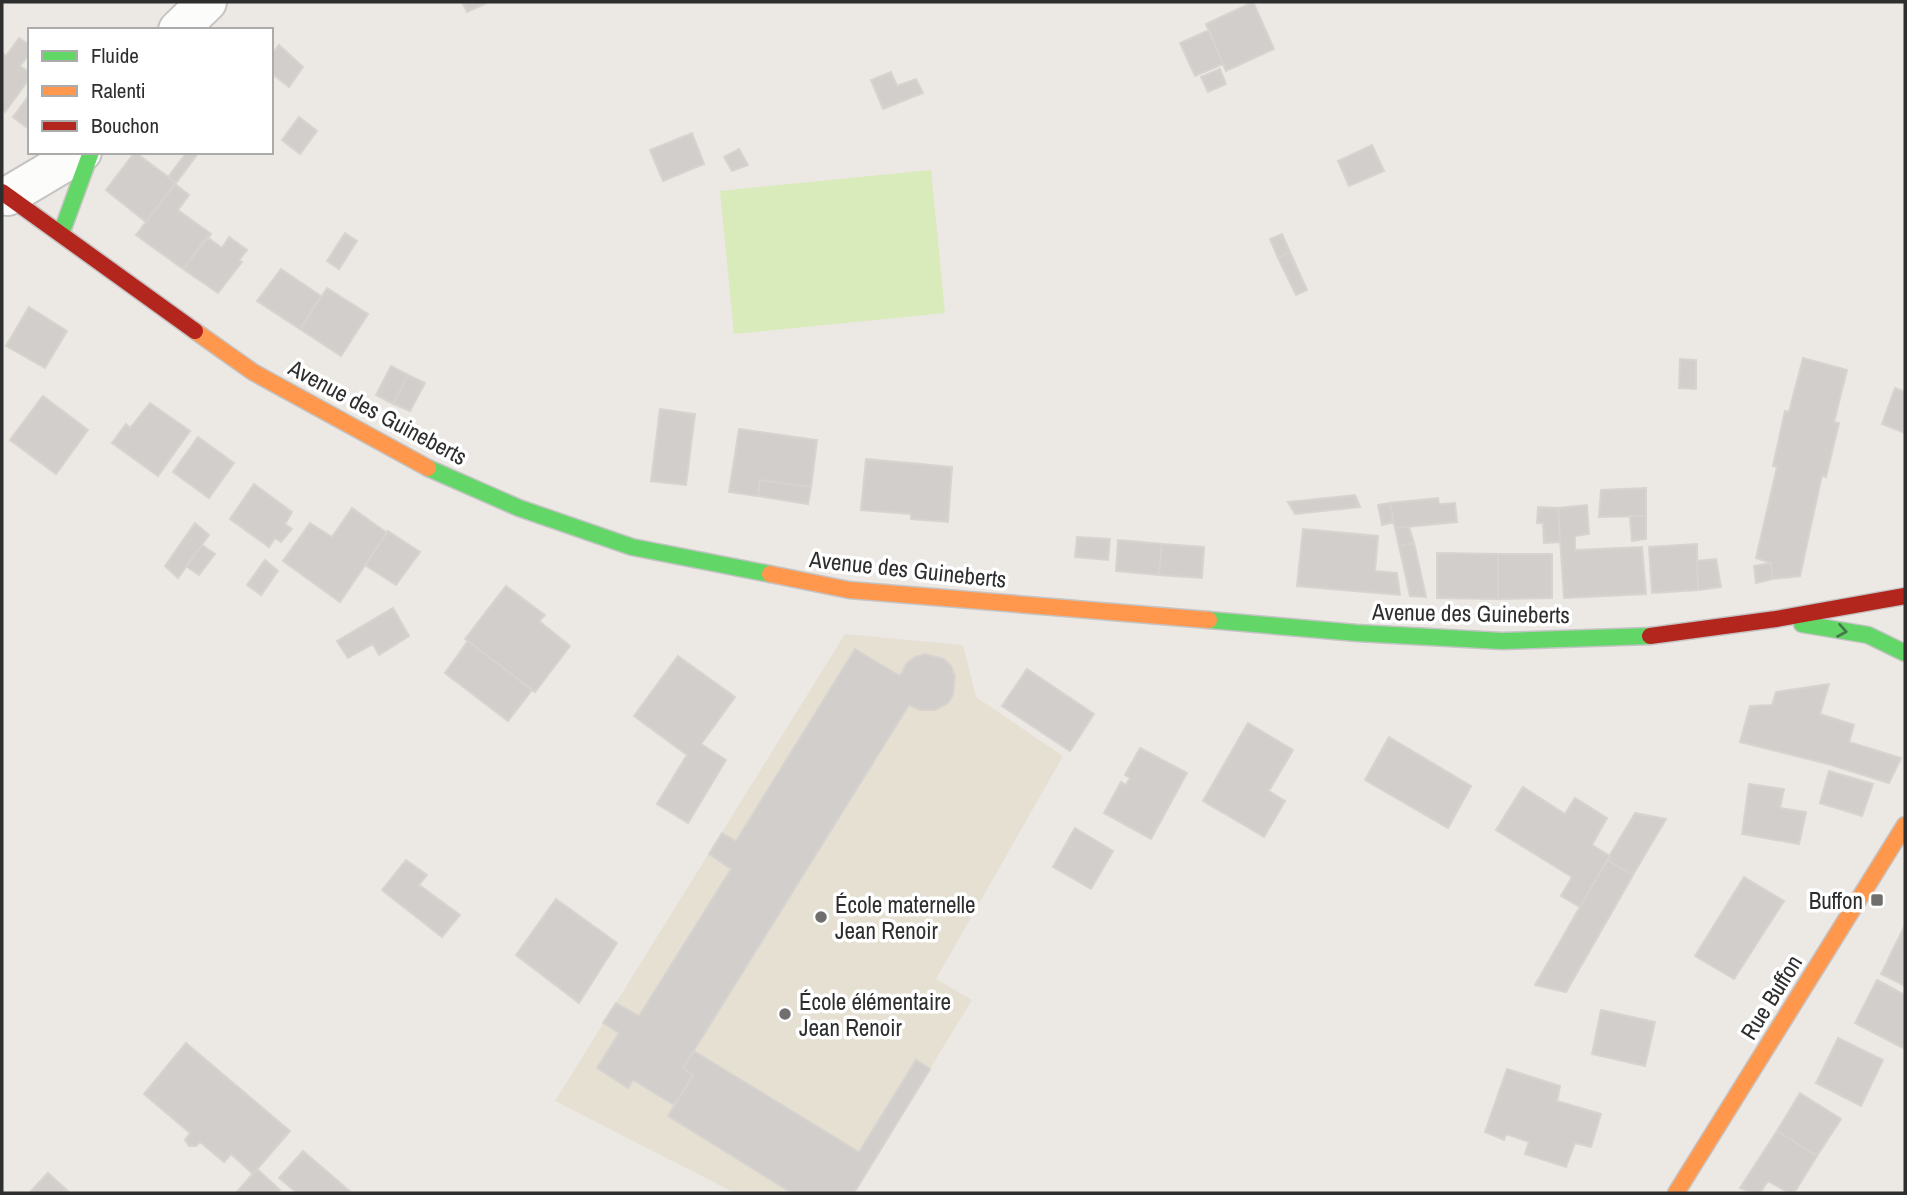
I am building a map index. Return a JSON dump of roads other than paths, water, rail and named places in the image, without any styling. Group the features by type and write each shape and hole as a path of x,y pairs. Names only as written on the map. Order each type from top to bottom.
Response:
{"street":[{"path":"180,28 207,2"},
{"path":"5,194 78,154"},
{"path":"61,234 90,154"},
{"name":"Avenue des Guineberts","path":"5,194 253,372 410,460 519,508 632,547 849,590 1357,633 1502,640 1636,638 1776,619 1905,596"},
{"path":"1776,619 1868,635 1905,653"},
{"name":"Rue Buffon","path":"1676,1193 1905,825"}],"place":[{"name":"Buffon","path":"1877,900"},
{"name":"École maternelle Jean Renoir","path":"821,917"},
{"name":"École élémentaire Jean Renoir","path":"785,1014"}]}
